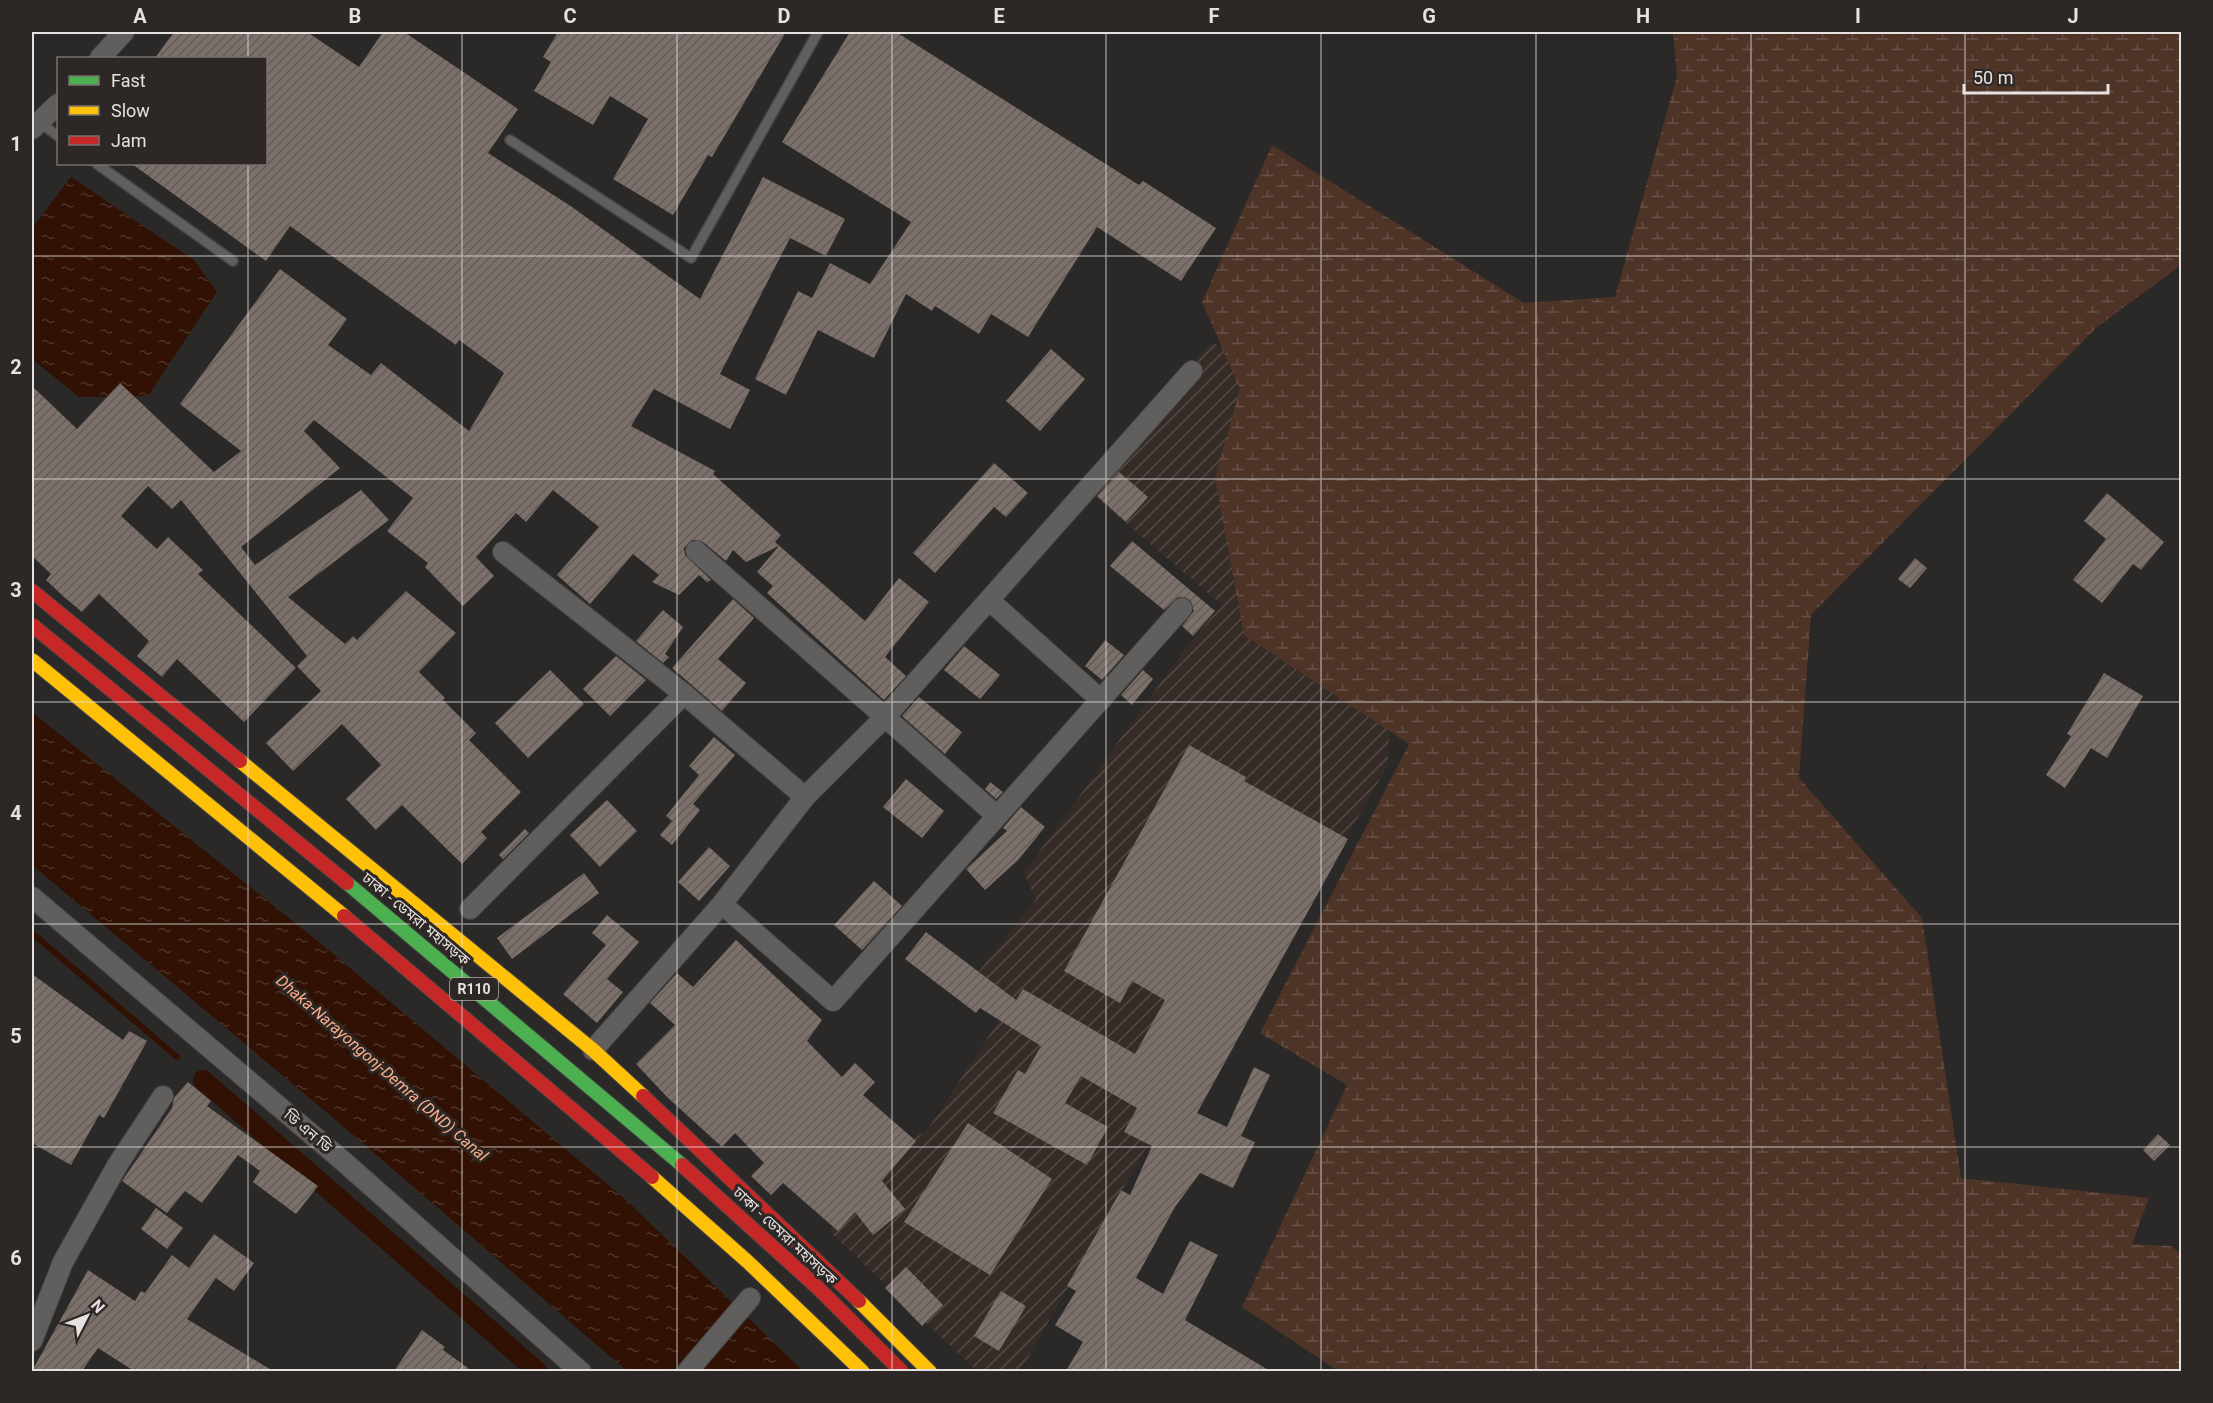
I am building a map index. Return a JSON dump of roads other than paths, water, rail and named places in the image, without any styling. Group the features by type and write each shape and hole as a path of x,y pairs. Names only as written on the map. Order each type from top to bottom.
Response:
{"main road":[{"path":"32,591 593,1050 800,1244 930,1371"},
{"name":"ঢাকা - ডেমরা মহাসড়ক","path":"32,625 429,951 698,1178 817,1287 902,1371"},
{"name":"R110","path":"32,660 412,971 680,1199 799,1307 863,1371"}],"street":[{"path":"101,57 124,32"},
{"path":"35,126 57,105"},
{"path":"593,1050 722,904 805,797 885,717 1192,371"},
{"path":"696,551 998,816"},
{"path":"503,552 684,694 805,797"},
{"path":"990,601 1101,700"},
{"path":"722,904 833,1001 1182,608"},
{"path":"470,909 684,694"},
{"name":"ডি এন ডি","path":"32,897 334,1153 580,1371"},
{"path":"32,1341 63,1262 118,1164 163,1096"},
{"path":"687,1371 747,1302 747,1290 800,1244"}],"lane":[{"path":"510,140 691,258 818,32"},
{"path":"35,126 57,136"},
{"path":"98,165 233,261"}],"water":[{"path":"71,177 194,260 217,292 148,396 79,397 32,359 32,228"},
{"name":"Dhaka-Narayongonj-Demra (DND) Canal","path":"32,712 325,947 626,1200 803,1371 627,1371 344,1127 32,865"}],"waterway":[{"path":"32,933 177,1057"},
{"path":"203,1080 538,1372"}]}
